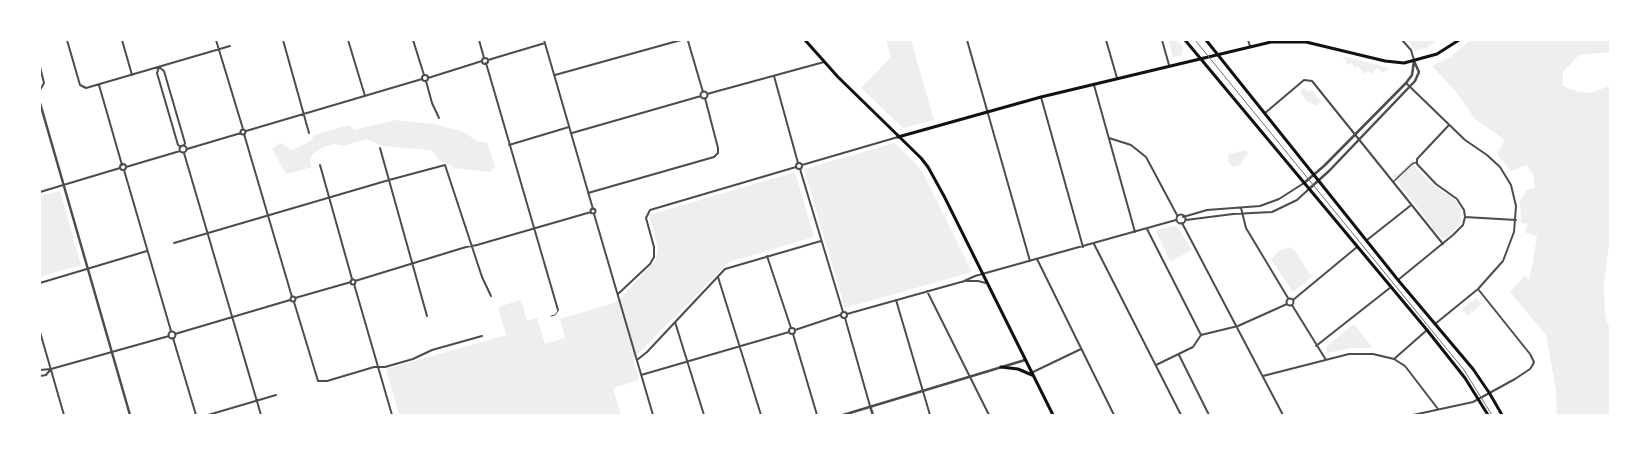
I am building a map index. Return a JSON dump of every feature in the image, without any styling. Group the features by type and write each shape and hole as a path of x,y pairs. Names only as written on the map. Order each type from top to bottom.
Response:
{"main road":[{"path":"805,40 824,62 898,137 921,158 928,167 944,196 1024,360 1053,415"},
{"path":"1185,40 1427,330 1465,378 1480,399 1488,415"},
{"path":"1206,40 1398,280 1473,369 1502,415"},
{"path":"898,137 1094,83 1250,46 1284,40 1306,41 1385,61 1404,63 1444,51 1459,40"},
{"path":"1001,367 1018,369 1032,374"}],"street":[{"path":"67,40 80,85 86,88 230,46"},
{"path":"122,40 132,75"},
{"path":"216,40 243,129 246,131"},
{"path":"283,40 309,134"},
{"path":"348,40 365,96"},
{"path":"413,40 424,75 428,78"},
{"path":"479,40 484,58 482,62"},
{"path":"554,76 681,40"},
{"path":"685,40 690,41 703,92 701,96"},
{"path":"967,40 1030,261"},
{"path":"1106,40 1116,78"},
{"path":"1162,40 1169,66"},
{"path":"1248,40 1250,46"},
{"path":"1182,223 1186,220 1242,214 1262,214 1282,208 1297,200 1360,139 1418,77 1419,72 1411,50 1402,40"},
{"path":"558,310 486,63 488,60 544,42 572,133 588,193 595,211 594,214 653,415"},
{"path":"484,58 488,60"},
{"path":"1183,217 1207,210 1260,206 1279,199 1304,183 1406,83 1412,75 1414,61"},
{"path":"426,81 428,78 482,62 486,63"},
{"path":"703,92 707,94 824,62"},
{"path":"40,67 44,83 40,90"},
{"path":"159,67 164,71 185,143 184,146 187,149"},
{"path":"159,67 157,73 178,145 181,147"},
{"path":"422,79 424,75"},
{"path":"618,294 650,264 655,253 646,218 652,209 796,167 798,164 774,76"},
{"path":"244,134 246,131 422,79 426,81 432,103 439,118"},
{"path":"1265,113 1302,82 1308,79 1314,83 1360,139 1410,206 1442,244"},
{"path":"1094,83 1135,232"},
{"path":"1406,83 1470,144 1491,158 1503,172 1512,189 1516,206 1516,220 1508,252 1496,271 1478,290 1435,324"},
{"path":"99,85 122,164 126,167"},
{"path":"588,193 714,157 718,153 718,148 705,98 707,94"},
{"path":"572,133 701,96 705,98"},
{"path":"1041,97 1083,247"},
{"path":"40,103 130,415"},
{"path":"1393,182 1412,164 1417,162 1417,159 1449,125"},
{"path":"509,145 569,127"},
{"path":"241,133 243,129"},
{"path":"184,153 187,149 241,133 244,134"},
{"path":"196,415 173,338 175,334 290,300 292,297 244,134"},
{"path":"798,164 802,165 898,137"},
{"path":"1109,138 1131,145 1146,157 1177,215 1176,220"},
{"path":"180,151 181,147"},
{"path":"380,148 427,316"},
{"path":"124,170 126,167 180,151 184,153 261,415"},
{"path":"1398,280 1460,229 1465,217 1464,210 1457,199 1436,184 1418,166 1417,162"},
{"path":"120,168 122,164"},
{"path":"320,165 352,283 392,415"},
{"path":"174,243 445,165 482,278 491,296"},
{"path":"802,165 800,169 821,241 843,312 847,314 1176,220 1182,223 1238,326 1283,415"},
{"path":"796,167 800,169"},
{"path":"40,192 120,168 124,170 171,331 175,334"},
{"path":"1367,240 1410,206"},
{"path":"1242,208 1246,228 1288,298 1293,300"},
{"path":"292,297 295,298 352,283 412,263 591,212 593,209"},
{"path":"1177,215 1186,220"},
{"path":"1465,217 1516,220"},
{"path":"1147,228 1201,335"},
{"path":"637,360 647,352 725,269 821,241"},
{"path":"1094,244 1181,415"},
{"path":"1326,360 1292,305 1293,300 1358,247"},
{"path":"40,282 147,251"},
{"path":"767,256 791,328 795,330"},
{"path":"1037,259 1114,415"},
{"path":"717,276 761,415"},
{"path":"962,282 977,280 986,283"},
{"path":"1316,346 1391,287"},
{"path":"1413,415 1480,399 1530,369 1534,362 1530,354 1478,290"},
{"path":"927,291 989,415"},
{"path":"295,298 294,302 318,381 327,381 377,366 385,367 413,359 432,350 482,336"},
{"path":"1287,304 1288,298"},
{"path":"290,300 294,302"},
{"path":"896,300 930,415"},
{"path":"1156,365 1193,347 1201,335 1238,326 1287,304 1292,305"},
{"path":"817,415 793,334 795,330 840,315 843,312"},
{"path":"847,314 845,318 873,415"},
{"path":"840,315 845,318"},
{"path":"675,322 704,415"},
{"path":"789,332 791,328"},
{"path":"1394,359 1427,330"},
{"path":"169,336 171,331"},
{"path":"40,332 64,415"},
{"path":"641,376 789,332 793,334"},
{"path":"40,370 51,369 169,336 173,338"},
{"path":"1032,374 1081,349"},
{"path":"1263,376 1358,353 1373,354 1394,359 1405,366 1438,409"},
{"path":"1179,355 1209,415"},
{"path":"843,415 1024,360"},
{"path":"40,376 46,375 51,369"},
{"path":"208,415 276,395"}],"lane":[{"path":"551,316 555,315 558,310"}],"shaded area":[{"path":"886,40 911,40 934,120 903,128 861,88 891,57"},
{"path":"1170,40 1177,40 1183,47 1182,55 1173,57 1169,43"},
{"path":"1407,40 1437,40 1428,47 1415,51"},
{"path":"1470,40 1610,40 1610,52 1579,55 1563,72 1563,86 1578,92 1589,93 1610,86 1610,236 1604,285 1605,316 1610,330 1610,415 1557,415 1556,390 1546,335 1510,292 1525,275 1529,280 1531,272 1537,236 1524,232 1528,224 1521,223 1520,199 1522,199 1526,190 1535,188 1533,174 1527,165 1511,171 1497,154 1505,140 1475,119 1457,93 1432,66 1451,57"},
{"path":"1343,56 1389,69 1383,73 1377,68 1371,74 1368,71 1365,74 1358,66 1355,68 1351,63 1348,65"},
{"path":"1304,88 1308,92 1312,90 1321,102 1315,106 1308,102 1300,92"},
{"path":"395,120 433,124 461,131 478,141 487,143 495,166 491,172 455,168 438,159 431,150 383,146 366,139 344,146 333,144 324,147 313,154 310,161 312,167 286,174 272,149 280,143 292,150 311,141 314,135 349,125 354,130"},
{"path":"895,143 923,173 972,272 845,308 804,169"},
{"path":"1246,150 1248,154 1239,166 1233,167 1228,161 1229,154"},
{"path":"1415,157 1413,161 1414,166 1435,187 1453,197 1461,209 1460,225 1446,238 1441,238 1392,174 1399,174"},
{"path":"795,172 814,237 729,262 633,359 639,380 613,388 621,415 399,415 386,369 506,335 498,307 521,300 527,321 537,318 545,344 565,338 560,319 617,302 656,260 658,247 649,215"},
{"path":"60,191 81,265 40,277 40,196"},
{"path":"1175,226 1178,228 1192,250 1170,262 1156,232 1159,229"},
{"path":"1290,247 1295,251 1309,273 1313,276 1293,292 1271,259 1279,251"},
{"path":"1476,298 1482,304 1467,316 1462,309"},
{"path":"1354,324 1373,348 1352,348 1327,353 1326,347"}],"tram line":[{"path":"1195,40 1464,370 1492,415"}]}
